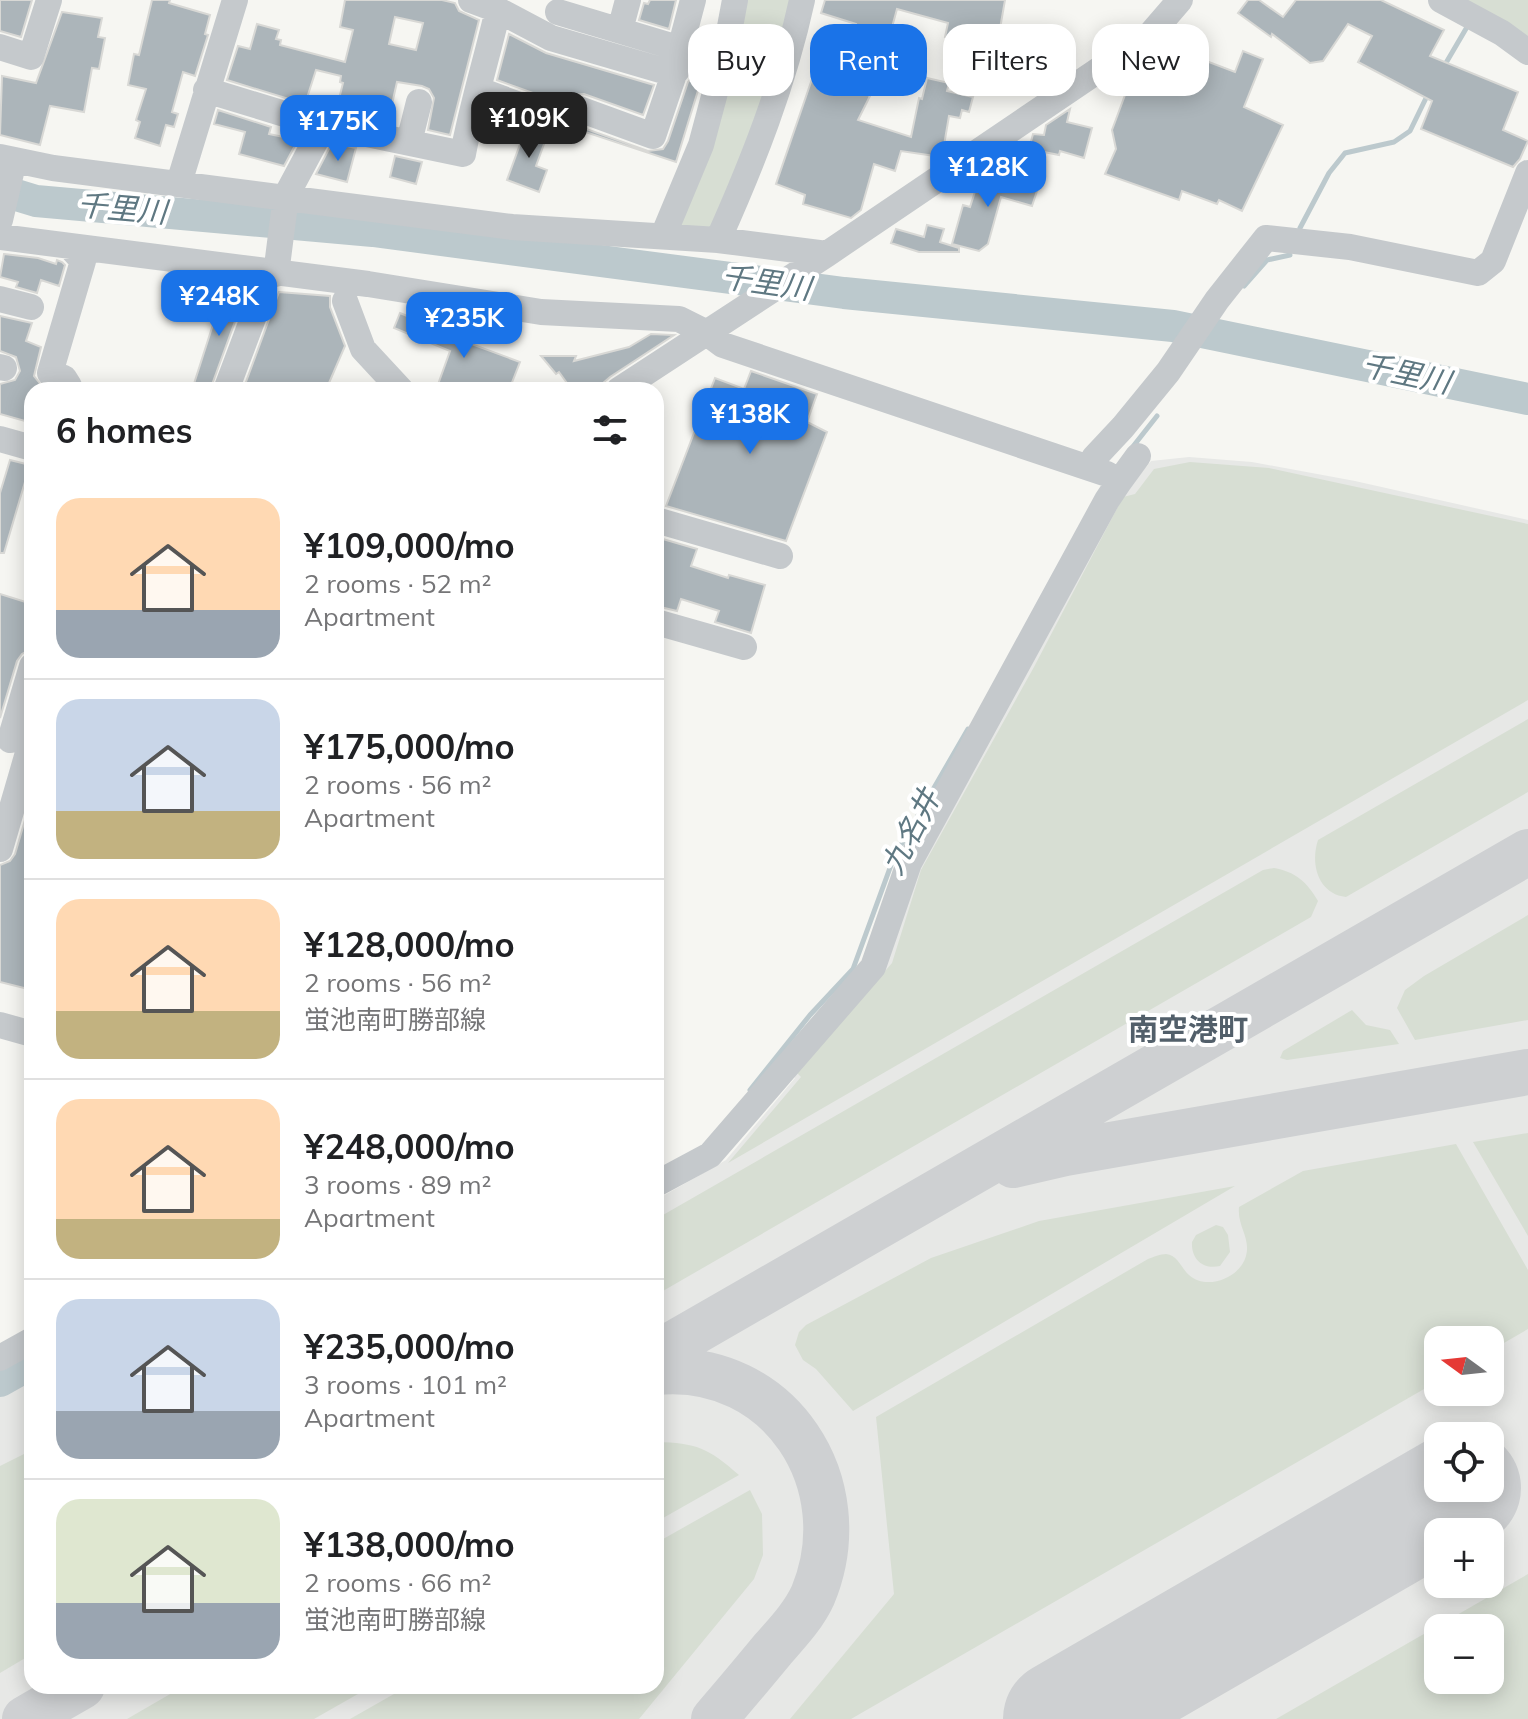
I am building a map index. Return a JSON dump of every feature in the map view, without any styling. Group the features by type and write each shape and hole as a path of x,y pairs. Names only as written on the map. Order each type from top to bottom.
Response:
{"street":[{"path":"0,47 31,57 49,0"},
{"path":"179,183 235,0"},
{"path":"471,0 498,10 551,38 688,58"},
{"path":"620,30 628,0"},
{"path":"479,90 560,120 579,109 653,136 682,58 693,0"},
{"path":"731,24 735,0"},
{"path":"718,240 752,164 795,32 802,0"},
{"path":"631,382 1149,36 1180,0"},
{"path":"1441,0 1502,33 1528,52"},
{"path":"551,38 560,6 682,58"},
{"path":"206,90 324,125 463,154 498,10"},
{"path":"663,236 701,145 714,96"},
{"path":"409,142 419,102"},
{"path":"229,382 270,282 286,196 324,125"},
{"path":"0,220 7,158 53,168 512,227 718,240 821,258"},
{"path":"1090,468 1094,458 1168,372 1214,305 1266,238 1350,247 1478,273 1493,261 1528,173"},
{"path":"0,237 270,282 368,284 541,312 679,319 716,327"},
{"path":"66,382 50,373 83,261 71,248"},
{"path":"0,299 31,307"},
{"path":"345,301 363,349 394,382"},
{"path":"716,327 723,345 1090,468 1119,482"},
{"path":"0,439 24,446"},
{"path":"664,1180 710,1155 873,967 909,863 1107,500 1138,456"},
{"path":"664,522 780,556"},
{"path":"664,624 744,647"},
{"path":"0,849 24,709"},
{"path":"0,1025 24,1032"},
{"path":"0,1358 24,1344"}],"shaded area":[{"path":"742,0 792,0 786,24 735,24"},
{"path":"1458,0 1528,0 1528,40"},
{"path":"712,96 763,96 715,235 670,232"},
{"path":"1189,457 1252,462 1355,481 1528,520 1528,1719 0,1719 0,1397 24,1384 24,1694 664,1694 664,1195 726,1160 795,1078 791,1075 919,868 1118,501 1151,461"},
{"path":"1190,462 1269,468 1528,524 1528,700 728,1163 801,1077 797,1073 892,963 921,870 1034,667 1123,497 1135,494 1154,469"},
{"path":"1528,719 1528,792 1346,897 1336,895 1323,884 1316,868 1318,840"},
{"path":"1263,870 1282,870 1295,875 1310,888 1318,901 1311,917 664,1290 664,1214"},
{"path":"1528,915 1528,1020 1415,1040 1397,1008 1405,990"},
{"path":"1352,1010 1366,1025 1390,1030 1399,1044 1287,1060 1280,1058 1283,1051"},
{"path":"1528,1133 1528,1236 1473,1142"},
{"path":"1456,1144 1528,1270 1528,1329 1504,1343 1504,1326 1424,1326 1424,1389 851,1719 790,1719 894,1594 876,1417 1148,1259 1162,1254 1170,1255 1189,1275 1205,1282 1230,1276 1243,1264 1247,1250 1239,1207 1303,1171"},
{"path":"1235,1186 853,1411 816,1369 803,1360 795,1345 799,1332 806,1325 931,1258 1039,1221"},
{"path":"1216,1225 1223,1227 1228,1235 1230,1252 1220,1266 1203,1265 1196,1258 1192,1242 1196,1235"},
{"path":"664,1443 701,1449 739,1475 664,1517"},
{"path":"24,1454 24,1659 0,1673 0,1466"},
{"path":"750,1490 762,1514 763,1555 754,1579 664,1689 664,1538"},
{"path":"1528,1574 1528,1719 1276,1719 1424,1634 1424,1694 1504,1694 1504,1614 1458,1614 1486,1598 1504,1598 1504,1588"},
{"path":"170,1694 358,1694 314,1719 127,1719"},
{"path":"394,1694 660,1694 639,1719 350,1719"}],"building":[{"path":"0,0 32,0 21,37 0,31"},
{"path":"152,0 170,0 169,3 210,15 205,34 208,35 195,76 183,72 172,112 178,114 174,127 166,125 160,146 135,138 140,122 136,120 146,89 128,85 134,54 139,55"},
{"path":"345,0 442,0 455,3 459,11 479,20 450,135 428,130 434,98 429,89 422,86 397,82 388,122 336,111 343,83 340,82 341,76 316,70 305,104 227,80 238,46 250,49 257,24 279,30 276,39 281,40 280,45 345,62 353,30 340,27","holes":["395,17 423,23 416,50 389,44"]},
{"path":"650,0 676,0 669,29 639,20 644,3 648,4"},
{"path":"825,0 1005,0 1001,24 948,24 897,9 893,24 856,24 821,13"},
{"path":"1248,0 1259,0 1283,17 1296,0 1381,0 1444,30 1430,56 1518,92 1503,130 1528,141 1520,159 1513,167 1421,129 1432,101 1358,62 1372,36 1348,24 1323,61 1310,63 1238,13"},
{"path":"62,12 102,18 98,37 105,38 99,69 92,68 84,112 50,106 40,145 0,135 2,76 36,83"},
{"path":"509,34 546,53 654,85 643,115 584,94 572,95 558,102 497,80"},
{"path":"1243,51 1263,59 1244,107 1283,125 1242,211 1219,200 1217,204 1182,191 1179,200 1105,174 1116,149 1112,130 1125,96 1209,96 1209,62 1235,72"},
{"path":"927,78 943,82 943,96 973,97 969,112 962,110 960,118 949,116 942,157 901,151 895,171 874,164 861,210 851,218 803,204 805,195 776,184 810,85 810,96 870,96 858,120 911,137 919,98 927,96"},
{"path":"688,82 688,96 696,96 676,162 576,129 581,127 648,151 663,149"},
{"path":"1070,109 1067,122 1092,128 1084,158 1060,151 1059,155 1029,149 1033,134 1044,135 1046,125"},
{"path":"218,110 271,127 269,134 298,140 284,166 239,154 245,132 214,124"},
{"path":"527,125 548,133 536,166 547,170 539,192 507,180"},
{"path":"332,143 356,148 347,182 316,174"},
{"path":"395,156 422,162 416,184 390,177"},
{"path":"982,170 1038,188 1032,206 1001,197 988,244 979,251 952,244 963,205 970,207"},
{"path":"927,225 944,229 940,242 959,248 959,252 919,252 891,243 896,229 924,237"},
{"path":"4,254 38,258 56,264 57,260 62,262 65,265 59,286 41,280 37,293 16,287 18,282 0,277"},
{"path":"225,287 245,294 213,382 195,382"},
{"path":"279,292 330,296 330,307 345,346 329,382 246,382"},
{"path":"400,313 447,335 520,362 512,382 439,382 450,351 394,328"},
{"path":"0,316 32,323 26,341 41,347 34,376 39,382 24,382 24,421 0,414 0,384 15,380 20,371 16,357 0,351"},
{"path":"651,334 674,335 604,382 566,382 541,356 576,356 574,361 629,347"},
{"path":"751,371 817,394 807,422 827,432 786,541 666,506 715,378 744,389"},
{"path":"10,460 24,464 24,485 4,553 0,553 0,493"},
{"path":"664,539 697,549 691,566 728,578 729,575 765,585 751,633 715,622 719,611 681,599 677,611 664,608"},
{"path":"0,594 24,602 24,653 17,661 0,718"},
{"path":"24,823 24,988 0,982 0,865 10,861"}],"waterway":[{"name":"九名井","path":"1443,68 1467,27"},
{"name":"九名井","path":"1300,228 1329,173 1345,153 1394,142 1410,131 1428,94"},
{"name":"千里川","path":"0,190 36,201 373,231 844,293 1173,326 1528,399"},
{"name":"九名井","path":"1244,286 1267,260 1290,255"},
{"name":"九名井","path":"1131,449 1157,416"},
{"name":"九名井","path":"750,1090 810,1015 853,969 894,857 968,729"},
{"name":"九名井","path":"0,1381 24,1368"}],"taxiway":[{"path":"664,1349 1528,852"},
{"path":"1013,1165 1065,1153 1528,1072"},
{"path":"664,1372 700,1374 739,1386 772,1408 798,1437 816,1472 825,1512 825,1553 813,1595 790,1630 714,1719"},
{"path":"25,1719 68,1694"}],"runway":[{"path":"1062,1719 1438,1502"}],"district":[{"name":"南空港町","path":"1188,1030"}]}
